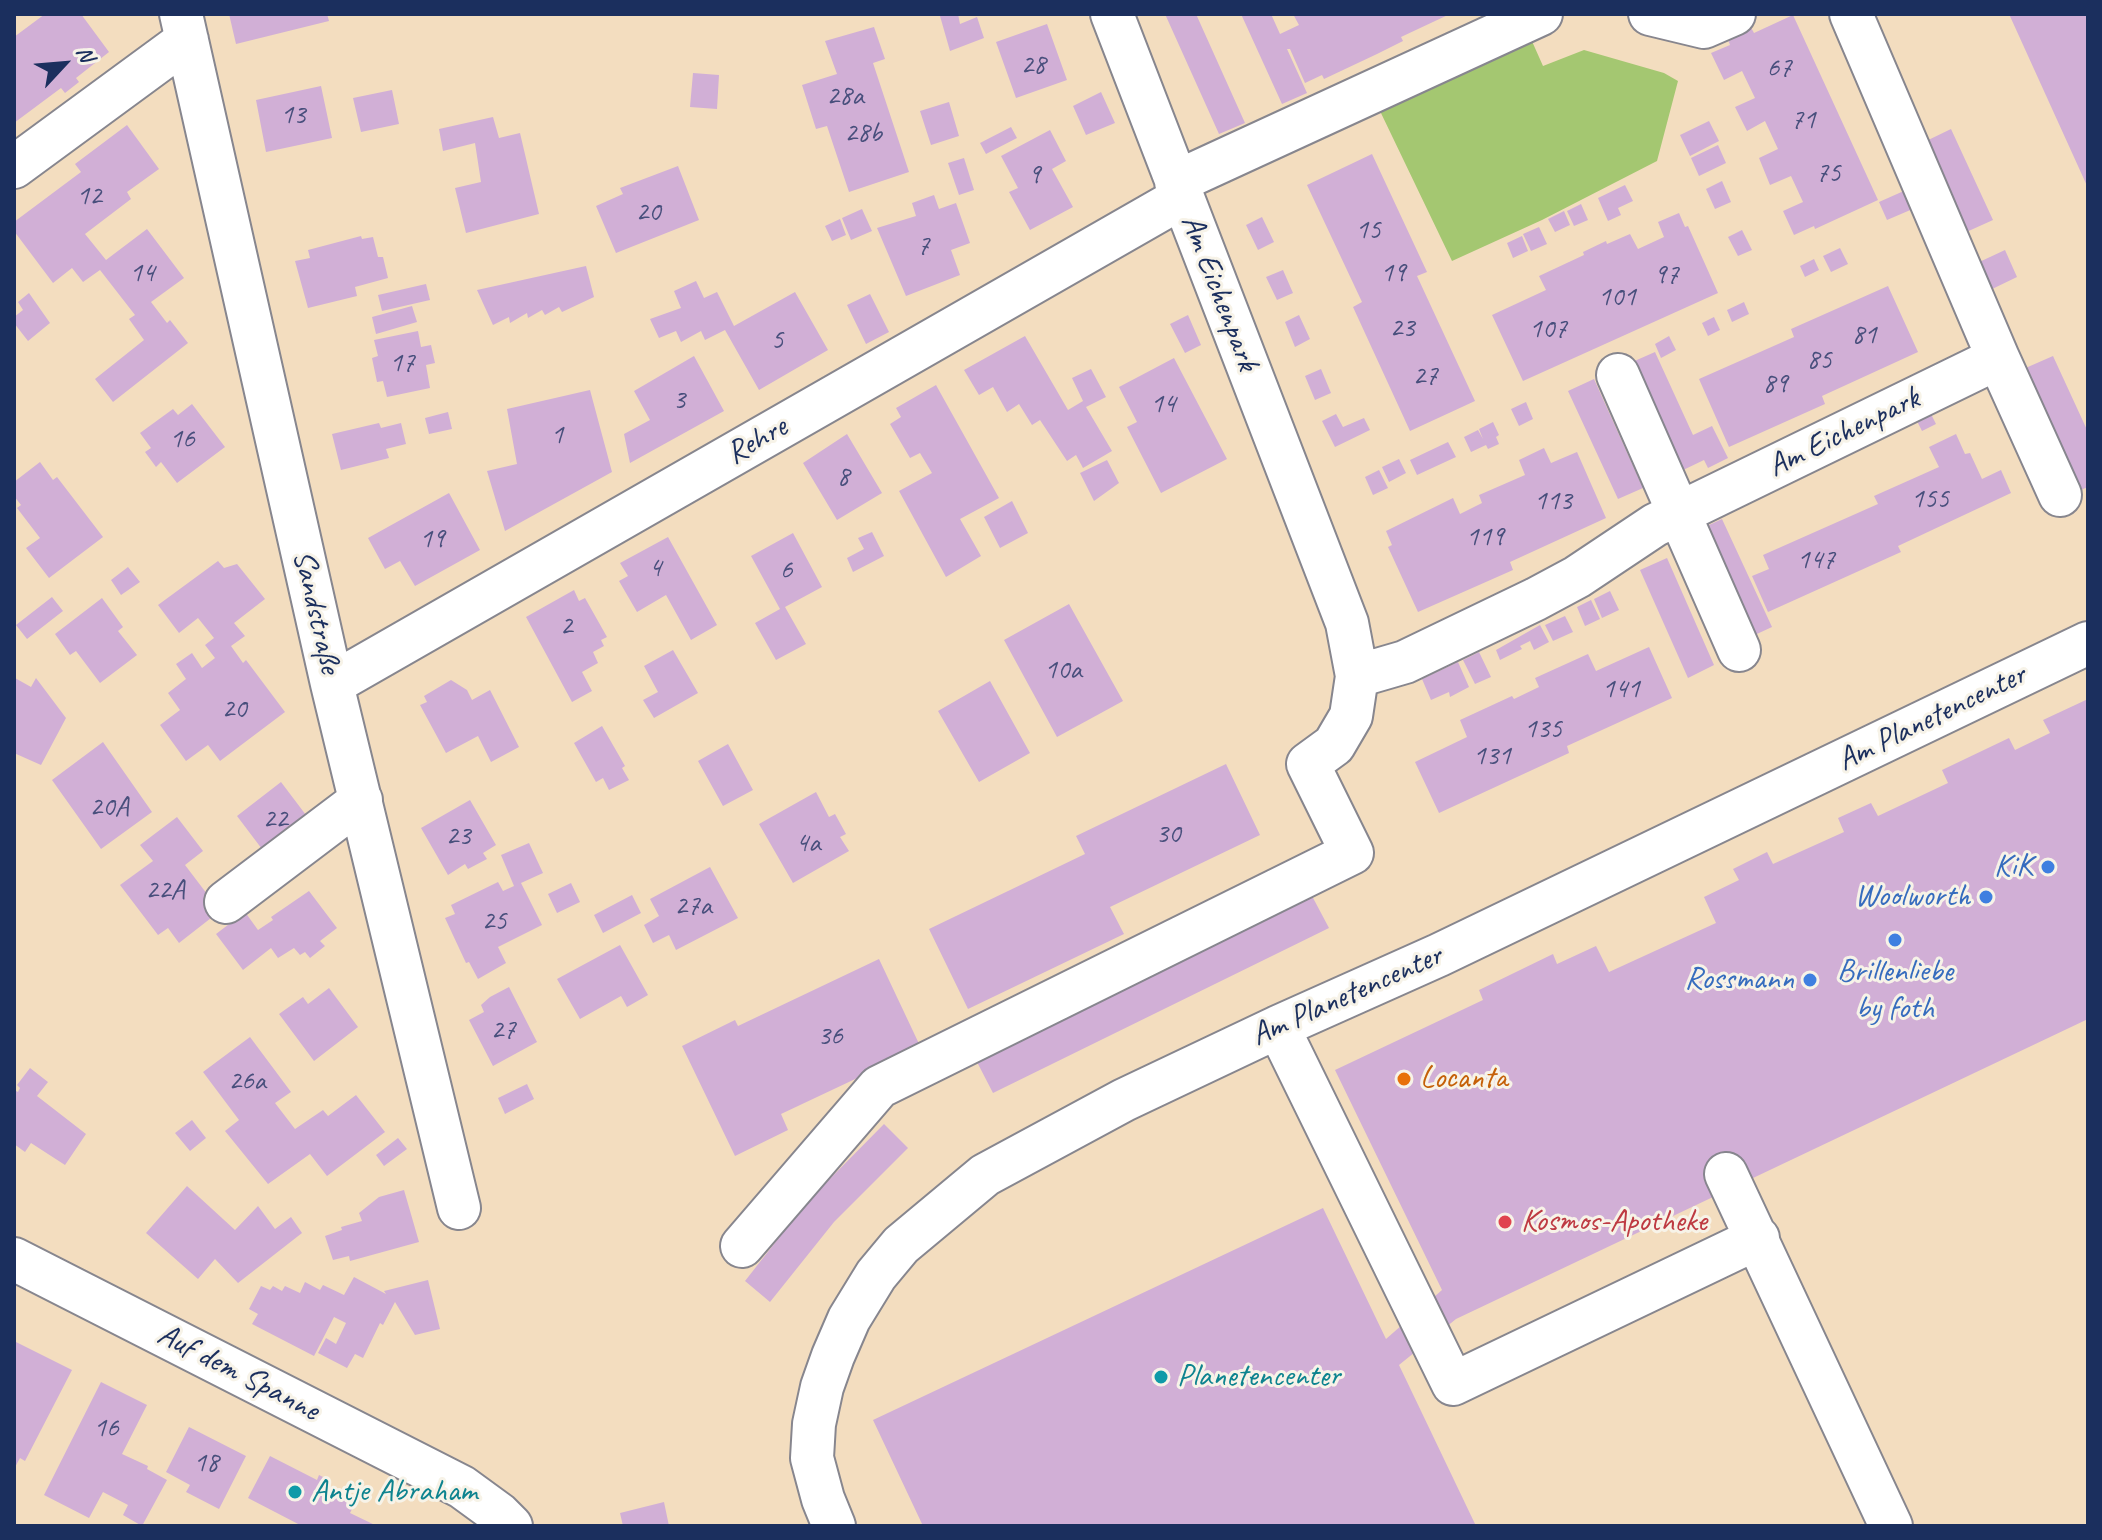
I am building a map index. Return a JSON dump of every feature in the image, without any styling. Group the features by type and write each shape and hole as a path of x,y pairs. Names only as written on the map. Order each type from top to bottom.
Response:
{"street":[{"name":"Am Eichenpark","path":"742,1246 879,1087 1352,853 1308,764 1334,745 1351,716 1357,676 1347,623 1112,14"},
{"name":"Am Eichenpark","path":"1179,190 1541,14"},
{"path":"1650,14 1704,27 1734,14"},
{"path":"1851,14 2060,495"},
{"path":"14,167 184,27"},
{"name":"Sandstraße","path":"184,27 332,684 459,1208"},
{"name":"Rehre","path":"332,684 1179,190"},
{"name":"Am Eichenpark","path":"1357,676 1405,662 1536,599 1577,577 1655,525 1998,358"},
{"path":"1618,375 1739,650"},
{"name":"Am Planetencenter","path":"834,1526 812,1458 814,1424 822,1387 849,1319 876,1275 901,1245 961,1193 1012,1159 1124,1100 1425,961 2088,643"},
{"path":"226,902 361,800"},
{"path":"1278,1027 1453,1384 1758,1238"},
{"path":"1726,1174 1891,1526"},
{"name":"Auf dem Spanne","path":"14,1259 462,1487 511,1526"}],"green space":[{"path":"1531,39 1543,66 1584,50 1664,73 1678,81 1657,161 1542,220 1452,261 1380,111"}],"building":[{"path":"45,14 81,14 109,52 76,78 79,82 65,93 61,88 14,123 14,37"},
{"path":"229,14 327,14 329,21 236,44"},
{"path":"958,14 960,24 977,17 984,38 950,51 940,16"},
{"path":"1165,14 1196,14 1245,123 1219,134"},
{"path":"1241,14 1271,14 1280,34 1299,25 1293,14 1450,14 1401,37 1403,41 1324,79 1322,75 1305,83 1290,49 1287,49 1307,93 1282,104"},
{"path":"2009,14 2088,14 2088,188"},
{"path":"1793,15 1878,200 1815,229 1814,226 1794,235 1783,211 1803,202 1791,176 1770,185 1759,158 1778,149 1765,121 1747,131 1735,107 1755,98 1742,71 1724,80 1711,53 1730,45 1726,34 1748,22 1754,33"},
{"path":"1047,24 1067,80 1016,98 996,42"},
{"path":"874,27 885,59 873,63 909,172 849,192 827,126 816,129 802,85 837,74 825,41"},
{"path":"693,73 719,75 717,109 690,107"},
{"path":"321,86 332,138 266,152 256,100"},
{"path":"392,90 399,124 361,132 353,98"},
{"path":"1101,92 1115,123 1086,135 1073,106"},
{"path":"949,102 959,136 931,145 920,111"},
{"path":"493,117 499,138 520,133 539,214 466,233 455,188 481,182 475,143 443,151 439,129"},
{"path":"1709,121 1719,141 1690,156 1680,135"},
{"path":"127,125 159,169 127,192 131,199 85,234 106,260 147,229 184,278 151,302 188,343 113,402 95,379 144,340 129,319 135,315 100,270 83,282 72,268 53,283 14,231 14,222 81,172 75,164"},
{"path":"1011,127 1017,138 986,154 980,143"},
{"path":"1951,129 1993,220 1962,234 1920,144"},
{"path":"1050,130 1066,161 1052,169 1073,207 1030,230 1009,192 1018,188 1001,156"},
{"path":"1718,145 1726,163 1699,176 1691,158"},
{"path":"1372,154 1427,272 1417,276 1475,401 1410,431 1353,307 1362,302 1307,185"},
{"path":"964,158 974,190 959,195 948,163"},
{"path":"678,166 699,220 616,253 596,206 623,194 620,188"},
{"path":"1722,181 1731,202 1715,209 1706,189"},
{"path":"1625,185 1633,201 1618,208 1621,215 1608,221 1598,198"},
{"path":"1906,190 1915,208 1887,220 1879,202"},
{"path":"934,195 939,209 956,203 970,243 951,250 960,275 906,296 877,228 916,216 912,203"},
{"path":"1581,204 1588,220 1574,226 1567,211"},
{"path":"862,209 872,231 851,240 842,218"},
{"path":"1564,211 1570,225 1555,232 1548,219"},
{"path":"1679,213 1718,293 1523,381 1492,315 1546,290 1539,276 1606,241 1607,244 1630,234 1638,249 1664,237 1658,222"},
{"path":"1262,217 1274,242 1258,250 1246,225"},
{"path":"840,219 846,235 832,241 825,226"},
{"path":"1539,227 1547,244 1531,251 1523,234"},
{"path":"1742,230 1752,250 1738,256 1728,237"},
{"path":"361,236 362,239 373,237 378,257 383,257 388,278 355,287 357,296 308,308 295,261 310,258 308,250"},
{"path":"1522,236 1528,251 1513,258 1507,243"},
{"path":"1840,248 1848,264 1831,272 1823,256"},
{"path":"2005,250 2017,277 1988,291 1975,264"},
{"path":"1814,259 1819,270 1805,277 1800,266"},
{"path":"586,266 594,297 562,312 559,307 545,315 542,310 528,318 527,313 510,323 509,317 493,325 477,290"},
{"path":"1283,270 1293,293 1277,300 1266,277"},
{"path":"696,281 704,298 717,292 734,326 795,292 828,350 759,390 725,330 705,340 701,331 681,342 676,331 659,338 650,319 681,308 674,291"},
{"path":"426,284 430,300 382,311 378,295"},
{"path":"1888,286 1918,352 1822,396 1825,404 1729,447 1699,379 1794,337 1791,329"},
{"path":"29,293 50,323 28,341 14,323 14,317 23,310 18,302"},
{"path":"870,294 889,332 866,344 847,305"},
{"path":"1744,302 1749,314 1732,322 1727,310"},
{"path":"412,306 417,322 376,334 372,317"},
{"path":"1188,315 1201,345 1185,353 1170,324"},
{"path":"1299,315 1310,339 1295,347 1285,322"},
{"path":"1714,317 1720,330 1708,336 1702,323"},
{"path":"418,331 421,347 431,345 435,363 426,365 430,388 387,397 383,381 377,382 372,358 378,356 374,340"},
{"path":"1025,336 1068,410 1083,401 1072,378 1091,369 1106,397 1086,407 1112,451 1083,468 1076,455 1067,461 1040,420 1032,425 1019,404 1007,412 993,387 979,395 964,370"},
{"path":"1669,336 1676,350 1661,358 1655,344"},
{"path":"1655,352 1693,435 1712,426 1728,458 1708,468 1704,460 1679,472 1630,363"},
{"path":"694,356 724,411 630,463 624,434 650,420 634,391"},
{"path":"2053,356 2088,432 2088,487 2078,491 2021,370"},
{"path":"1174,358 1227,459 1161,493 1127,427 1137,422 1119,387"},
{"path":"1321,369 1331,393 1315,400 1305,376"},
{"path":"1594,379 1643,488 1618,499 1568,391"},
{"path":"936,385 999,498 960,519 981,556 946,577 899,491 932,473 920,453 910,458 890,424 901,417 896,408"},
{"path":"590,390 612,472 505,531 487,471 517,464 507,409"},
{"path":"1526,402 1533,419 1519,426 1511,409"},
{"path":"192,404 225,447 177,483 161,462 156,467 145,452 151,448 140,433 173,409 178,415"},
{"path":"1929,410 1936,424 1922,431 1915,417"},
{"path":"448,412 452,429 429,434 425,418"},
{"path":"1336,414 1343,427 1364,418 1370,430 1335,447 1322,421"},
{"path":"1493,422 1499,444 1488,449 1486,445 1471,452 1464,437 1478,430 1483,439 1479,429"},
{"path":"379,423 381,428 401,423 406,444 386,449 389,458 341,470 332,434"},
{"path":"847,434 882,493 837,520 803,463"},
{"path":"1956,434 1965,454 1970,453 1982,479 2001,470 2011,493 1898,546 1901,552 1768,612 1752,576 1769,569 1763,555 1878,504 1874,496 1939,467 1929,447"},
{"path":"1448,442 1456,457 1417,475 1410,460"},
{"path":"1544,448 1551,463 1577,452 1606,518 1510,562 1513,570 1418,612 1388,547 1392,545 1386,531 1453,498 1460,514 1482,503 1479,495 1525,475 1519,460"},
{"path":"1399,459 1406,473 1389,482 1382,467"},
{"path":"1107,460 1119,483 1094,501 1080,473"},
{"path":"40,462 53,480 57,477 103,537 49,578 26,548 40,538 17,508 21,505 14,496 14,482"},
{"path":"1379,470 1388,488 1373,495 1365,477"},
{"path":"449,493 480,550 415,586 400,561 385,569 368,538"},
{"path":"1012,501 1028,533 1000,548 984,517"},
{"path":"1722,519 1772,627 1746,639 1696,531"},
{"path":"872,532 884,556 853,572 847,558 864,549 858,538"},
{"path":"793,533 822,587 785,607 806,644 776,660 755,623 780,609 751,556"},
{"path":"668,537 717,625 691,640 666,595 637,612 619,581 628,576 620,563"},
{"path":"1667,558 1714,665 1688,678 1640,570"},
{"path":"218,561 224,568 237,564 265,599 234,623 245,636 231,646 243,663 246,660 285,712 220,761 208,745 186,761 160,725 180,710 168,693 186,679 176,664 192,653 202,668 215,658 205,645 214,638 198,618 179,633 158,605"},
{"path":"128,567 140,582 121,595 111,580"},
{"path":"574,590 579,601 585,598 607,637 601,640 604,646 593,652 598,663 582,672 592,691 572,702 526,617"},
{"path":"1610,591 1619,610 1602,618 1594,599"},
{"path":"52,597 63,611 27,639 16,625"},
{"path":"102,598 123,627 118,631 137,655 100,683 76,651 70,655 55,634"},
{"path":"1591,600 1600,619 1585,626 1577,607"},
{"path":"1069,604 1123,701 1057,737 1004,640"},
{"path":"1565,616 1573,632 1553,641 1545,625"},
{"path":"1540,625 1549,642 1534,650 1530,641 1520,646 1522,649 1500,660 1496,650"},
{"path":"1649,647 1672,698 1567,746 1569,753 1439,813 1415,762 1467,737 1460,720 1539,687 1535,678 1588,654 1596,671"},
{"path":"673,650 698,693 654,718 643,700 658,692 644,666"},
{"path":"1479,652 1491,677 1475,684 1463,660"},
{"path":"1458,662 1469,687 1450,697 1449,692 1431,700 1422,679"},
{"path":"15,678 31,687 36,678 66,718 41,765 14,753"},
{"path":"451,680 467,690 472,700 490,690 519,747 491,762 478,736 446,753 420,705 427,702 424,696"},
{"path":"990,681 1030,753 979,782 938,711"},
{"path":"2088,699 2088,1019 1456,1319 1399,1365 1476,1526 923,1526 873,1420 1323,1208 1386,1339 1442,1290 1335,1070 1483,1000 1479,990 1553,954 1557,964 1596,946 1609,972 1716,923 1704,897 1739,880 1733,869 1767,852 1773,864 1844,832 1838,818 1871,803 1878,816 1948,783 1942,770 2009,738 2015,750 2050,733 2043,720"},
{"path":"602,726 625,766 622,768 629,780 609,790 603,778 596,782 574,743"},
{"path":"103,742 152,812 101,849 52,780"},
{"path":"728,744 753,790 723,806 698,761"},
{"path":"1226,764 1260,835 1110,907 1124,934 968,1009 929,929 1085,854 1076,836"},
{"path":"281,782 312,823 268,857 237,816"},
{"path":"816,792 829,817 835,814 846,834 840,837 849,851 793,883 759,824"},
{"path":"470,800 496,845 483,853 487,859 468,869 465,864 448,875 421,828"},
{"path":"177,817 203,851 185,865 220,911 179,943 168,928 158,935 120,885 153,861 140,845"},
{"path":"529,843 543,873 521,883 542,925 498,947 506,963 478,979 469,962 466,963 445,918 455,914 451,905 498,882 503,891 514,886 501,855"},
{"path":"710,867 738,918 676,950 669,935 653,943 644,925 659,916 650,899"},
{"path":"571,883 580,902 557,913 548,894"},
{"path":"309,891 337,928 320,941 325,946 310,958 305,952 300,955 294,948 278,958 271,948 243,970 216,934 245,912 258,930 273,920 271,917"},
{"path":"632,895 641,913 603,933 594,915"},
{"path":"1312,896 1329,928 993,1093 977,1062"},
{"path":"620,945 648,995 627,1007 621,996 580,1019 557,979"},
{"path":"879,959 921,1048 781,1114 788,1130 735,1156 682,1046 735,1020 738,1026"},
{"path":"509,987 537,1042 493,1066 469,1020 484,1012 481,1005 490,997"},
{"path":"329,988 358,1027 314,1061 279,1014 303,997 308,1004"},
{"path":"250,1037 291,1092 275,1103 295,1129 323,1110 328,1116 356,1095 385,1132 327,1176 310,1154 268,1184 225,1131 239,1120 203,1072"},
{"path":"30,1068 48,1082 37,1096 86,1134 65,1165 31,1143 25,1152 14,1144 14,1090 18,1092 20,1088 17,1085"},
{"path":"527,1084 534,1099 505,1114 498,1098"},
{"path":"192,1120 206,1138 190,1151 175,1133"},
{"path":"884,1124 908,1148 834,1222 770,1302 745,1281 807,1202"},
{"path":"398,1138 407,1149 384,1166 376,1155"},
{"path":"187,1186 235,1230 258,1206 275,1229 291,1217 302,1233 238,1283 215,1259 198,1279 146,1233"},
{"path":"404,1190 419,1242 350,1261 349,1256 333,1260 325,1236 362,1221 359,1213 379,1197"},
{"path":"354,1277 386,1294 384,1291 428,1280 440,1329 415,1335 395,1302 383,1325 380,1323 363,1358 355,1354 347,1368 318,1353 326,1338 336,1344 346,1323 334,1317 314,1356 252,1324 258,1314 249,1309 261,1286 270,1290 273,1286 282,1291 285,1286 300,1293 305,1282 320,1290 323,1285 344,1295"},
{"path":"16,1342 72,1370 25,1461 20,1458 14,1469 14,1346"},
{"path":"101,1382 147,1405 122,1454 148,1466 147,1469 167,1480 142,1526 123,1515 128,1505 103,1492 89,1518 44,1495"},
{"path":"189,1427 246,1456 219,1509 186,1492 190,1485 166,1472"},
{"name":"Antje Abraham","path":"270,1456 317,1480 319,1475 329,1480 326,1486 356,1501 350,1513 377,1526 302,1526 248,1498"},
{"path":"664,1502 669,1526 623,1526 620,1513"}],"place":[{"name":"KiK","path":"2048,867"},
{"name":"Woolworth","path":"1986,897"},
{"name":"Brillenliebe by foth","path":"1895,940"},
{"name":"Rossmann","path":"1810,980"},
{"name":"Locanta","path":"1404,1079"},
{"name":"Kosmos-Apotheke","path":"1505,1222"},
{"name":"Planetencenter","path":"1161,1377"},
{"name":"Antje Abraham","path":"295,1492"}]}
